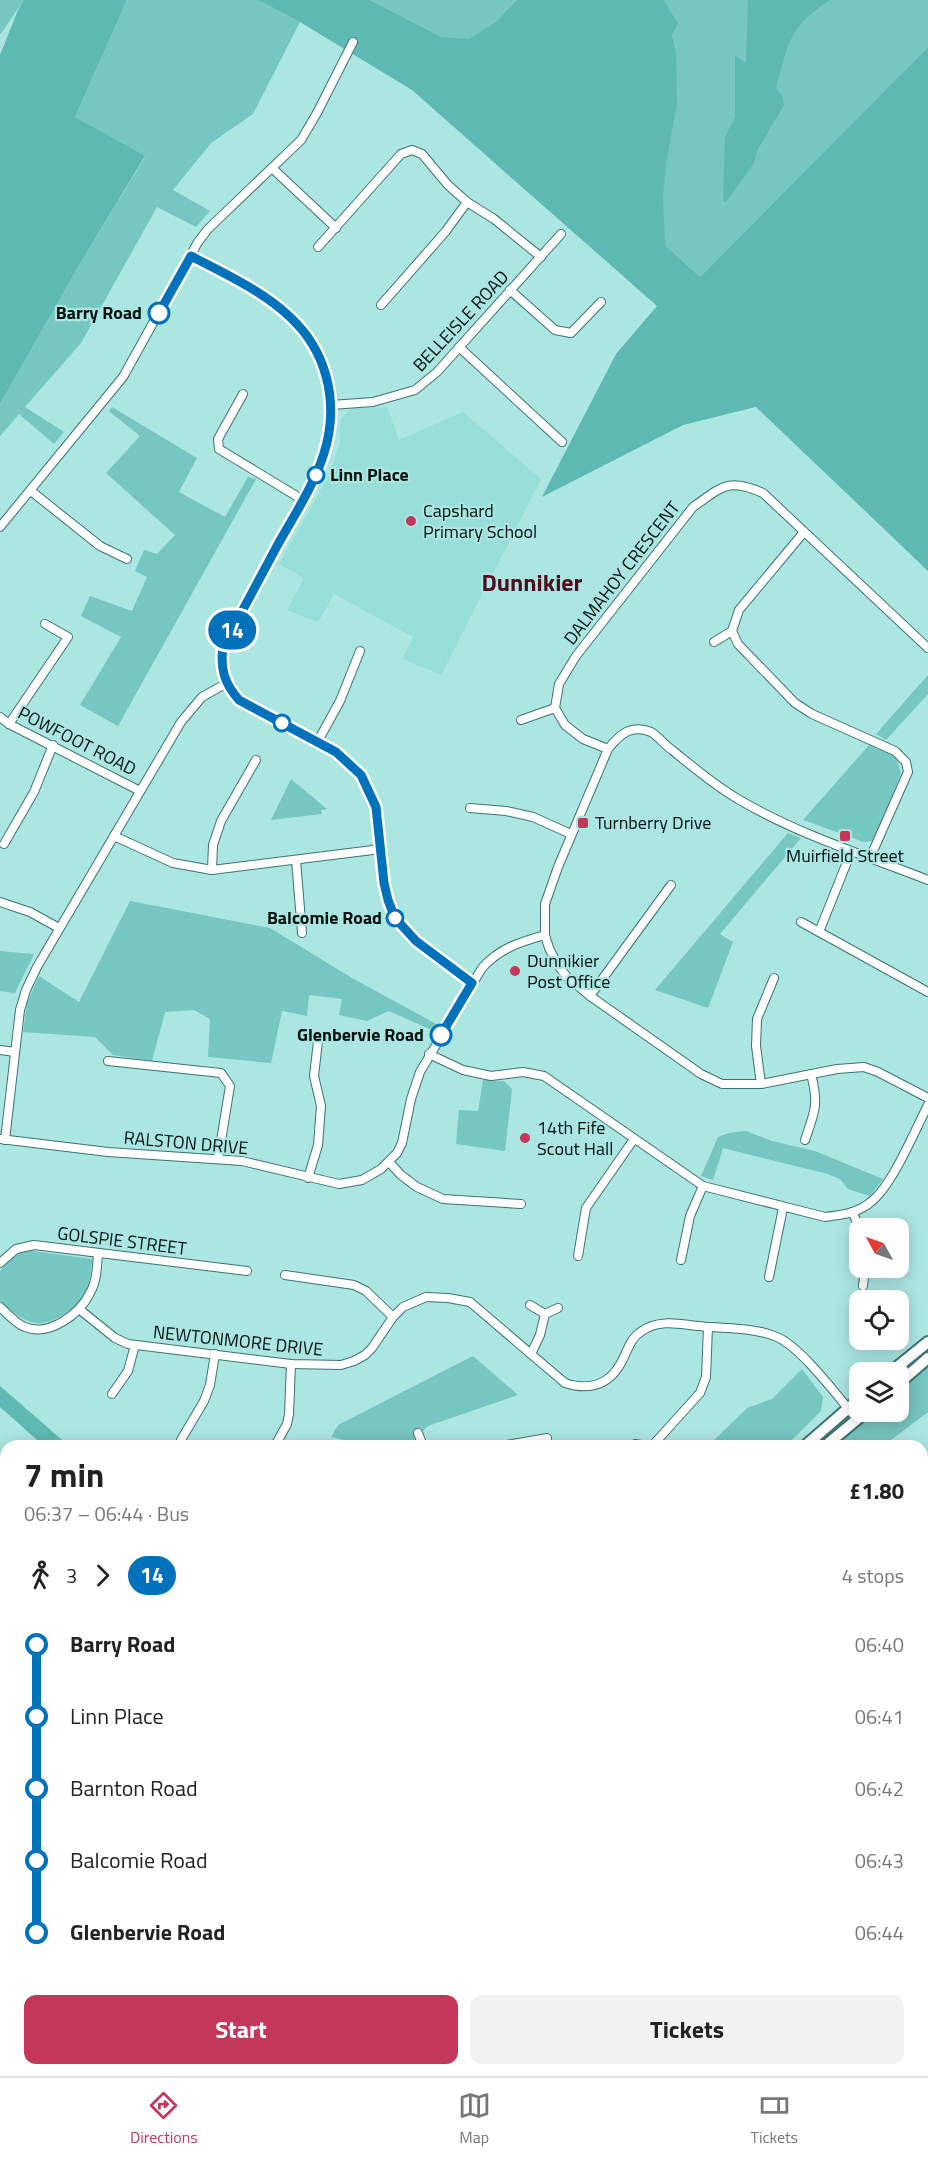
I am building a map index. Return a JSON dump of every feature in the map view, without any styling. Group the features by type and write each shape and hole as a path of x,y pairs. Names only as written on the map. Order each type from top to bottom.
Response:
{"main road":[{"path":"903,1362 928,1342"},
{"path":"909,1374 928,1358"},
{"path":"811,1440 847,1407"},
{"path":"832,1440 853,1422"}],"street":[{"path":"0,527 123,377 208,229 301,140 353,42"},
{"path":"318,247 401,154 412,150 422,154 448,185 467,202 494,219 540,257"},
{"path":"272,168 336,228"},
{"path":"381,305 446,231 467,202"},
{"name":"BELLEISLE ROAD","path":"331,405 373,402 415,390 436,372 561,234"},
{"path":"191,256 263,295 291,318 303,331 317,353 328,386 331,405 332,423 321,464 223,647 222,672 239,700 336,752 361,775 376,807 388,900 395,918 416,941 472,983"},
{"path":"510,290 555,330 571,333 601,302"},
{"path":"459,347 562,442"},
{"path":"243,394 218,439 219,448 303,500"},
{"name":"DALMAHOY CRESCENT","path":"555,708 559,684 576,656 693,507 715,492 733,484 745,485 763,493 928,648"},
{"path":"31,491 100,546 127,559"},
{"path":"714,642 732,631 739,610 804,532"},
{"path":"9,724 68,637 45,624"},
{"path":"732,631 738,644 795,703 812,714 896,751 906,762 908,772 870,858"},
{"path":"318,741 340,701 360,651"},
{"path":"2,1140 20,1010 26,990 59,928 181,722 202,697 227,683"},
{"path":"521,720 555,708 565,725 583,739 608,748"},
{"name":"POWFOOT ROAD","path":"0,717 9,724 140,791"},
{"path":"928,880 789,826 738,799 652,733 628,730 619,735 608,748 547,895 544,915 545,934 549,948 557,964 572,982 710,1080 734,1086 761,1084 837,1069 864,1067 928,1098"},
{"path":"4,844 34,792 53,745"},
{"path":"212,870 213,845 220,822 255,760"},
{"path":"470,808 506,811 533,818 571,834"},
{"path":"114,836 173,863 212,870 381,849"},
{"path":"819,932 851,852"},
{"path":"296,860 302,933"},
{"path":"590,996 671,885"},
{"path":"0,902 30,912 59,928"},
{"path":"801,922 928,992"},
{"name":"RALSTON DRIVE","path":"2,1140 108,1152 242,1161 308,1178 339,1184 353,1183 373,1175 390,1162 402,1143 416,1084 429,1054 472,983 493,956 519,942 545,934"},
{"path":"761,1084 756,1046 757,1019 774,978"},
{"path":"308,1178 318,1145 321,1106 314,1076 318,1041"},
{"path":"0,1050 15,1052"},
{"path":"429,1054 463,1070 490,1076 523,1072 544,1076 703,1186 825,1217 862,1208 881,1193 928,1105"},
{"path":"108,1061 221,1073 230,1086 218,1159"},
{"path":"805,1140 817,1096 811,1074"},
{"path":"578,1256 586,1208 634,1139"},
{"path":"390,1162 401,1175 417,1187 443,1199 522,1204"},
{"path":"681,1260 690,1216 703,1186"},
{"path":"769,1277 783,1208"},
{"path":"852,1212 855,1218"},
{"name":"GOLSPIE STREET","path":"0,1263 16,1249 34,1245 247,1271"},
{"path":"0,1307 24,1327 36,1330 48,1329 79,1309 90,1294 95,1283 98,1252"},
{"path":"285,1275 354,1285 366,1292 393,1317"},
{"path":"862,1286 863,1278"},
{"name":"NEWTONMORE DRIVE","path":"79,1309 115,1338 128,1344 291,1364 341,1365 354,1361 372,1348 393,1317 403,1307 426,1297 448,1298 470,1302 565,1383 580,1388 605,1381 617,1370 628,1345 639,1332 655,1323 754,1332 777,1337 808,1363 847,1407"},
{"path":"530,1305 545,1314"},
{"path":"545,1314 558,1308"},
{"path":"531,1354 540,1335 545,1314"},
{"path":"657,1440 700,1393 706,1377 708,1327"},
{"path":"112,1394 128,1371 135,1345"},
{"path":"181,1440 204,1401 210,1385 216,1354"},
{"path":"278,1440 287,1424 291,1364"},
{"path":"418,1433 421,1440"},
{"path":"536,1440 547,1438"}],"shaded area":[{"path":"0,0 24,0 0,35"},
{"path":"24,0 127,0 75,117 145,156 78,267 0,404 0,55"},
{"path":"127,0 258,0 300,22 253,114 211,143 173,190 210,211 196,227 157,207 81,343 25,407 64,432 54,444 19,414 0,436 0,404 78,267 145,157 75,117"},
{"path":"258,0 369,0 441,37 469,39 496,22 517,0 663,0 678,23 672,35 676,54 677,103 663,196 665,245 700,277 928,47 928,571 756,407 683,425 542,497 616,354 657,306 412,90 300,22"},
{"path":"369,0 928,0 928,47 700,277 665,245"},
{"path":"748,0 830,0 806,19 792,37 776,88 783,98 784,105 757,151 754,163 726,202 723,201 725,137 735,117 735,56 746,63"},
{"path":"112,407 197,458 179,492 225,517 248,477 256,479 118,726 80,705 121,637 81,616 90,596 132,611 147,577 135,571 144,550 157,554 175,535 106,473 140,436 109,411"},
{"name":"Capshard Primary School","path":"387,407 399,440 463,412 541,479 441,675 403,659 413,637 334,594 318,622 287,610 304,578 279,564 329,476 340,443 340,420 350,409"},
{"path":"928,675 928,694 886,740 876,734"},
{"path":"869,745 896,756 901,774 874,841 864,842 803,820"},
{"path":"291,779 327,809 321,810 322,814 271,820"},
{"path":"788,833 801,838 720,934 733,942 708,1008 655,990"},
{"path":"130,901 270,928 352,978 438,1025 434,1031 389,1011 367,1021 339,1015 342,999 309,995 307,1016 282,1011 271,1063 208,1057 210,1019 194,1010 165,1012 152,1061 113,1055 95,1037 23,1032 27,1003 39,976 79,1002"},
{"path":"0,951 34,954 15,993 0,991"},
{"path":"483,1080 504,1081 512,1089 505,1151 456,1144 459,1110 478,1111"},
{"path":"746,1131 772,1141 815,1151 883,1179 870,1196 848,1189 840,1179 828,1174 723,1148 713,1180 701,1176 718,1137"},
{"path":"25,1250 92,1259 89,1283 84,1296 75,1306 56,1319 42,1323 31,1322 17,1315 0,1301 0,1271 12,1257"},
{"path":"473,1356 518,1395 428,1426 414,1440 344,1440 331,1437 338,1425"},
{"path":"928,1366 928,1412 891,1440 842,1440 864,1422 909,1422 909,1384"},
{"path":"802,1369 823,1397 821,1411 792,1440 714,1440 747,1408 772,1399"},
{"path":"0,1386 62,1440 37,1440 0,1407"}],"bus line":[{"name":"14","path":"159,313 191,256 263,295 277,306 303,331 317,353 324,370 332,423 325,454 316,476 223,647 222,672 231,691 239,700 336,752 361,775 376,807 384,883 395,918 416,941 472,983 441,1035"}],"place":[{"name":"Barry Road","path":"159,313"},
{"name":"Linn Place","path":"316,475"},
{"name":"Capshard Primary School","path":"411,521"},
{"name":"Turnberry Drive","path":"583,823"},
{"name":"Muirfield Street","path":"845,836"},
{"name":"Balcomie Road","path":"395,918"},
{"name":"Dunnikier Post Office","path":"515,971"},
{"name":"Glenbervie Road","path":"441,1035"},
{"name":"14th Fife Scout Hall","path":"525,1138"}],"district":[{"name":"Dunnikier","path":"532,583"}]}
